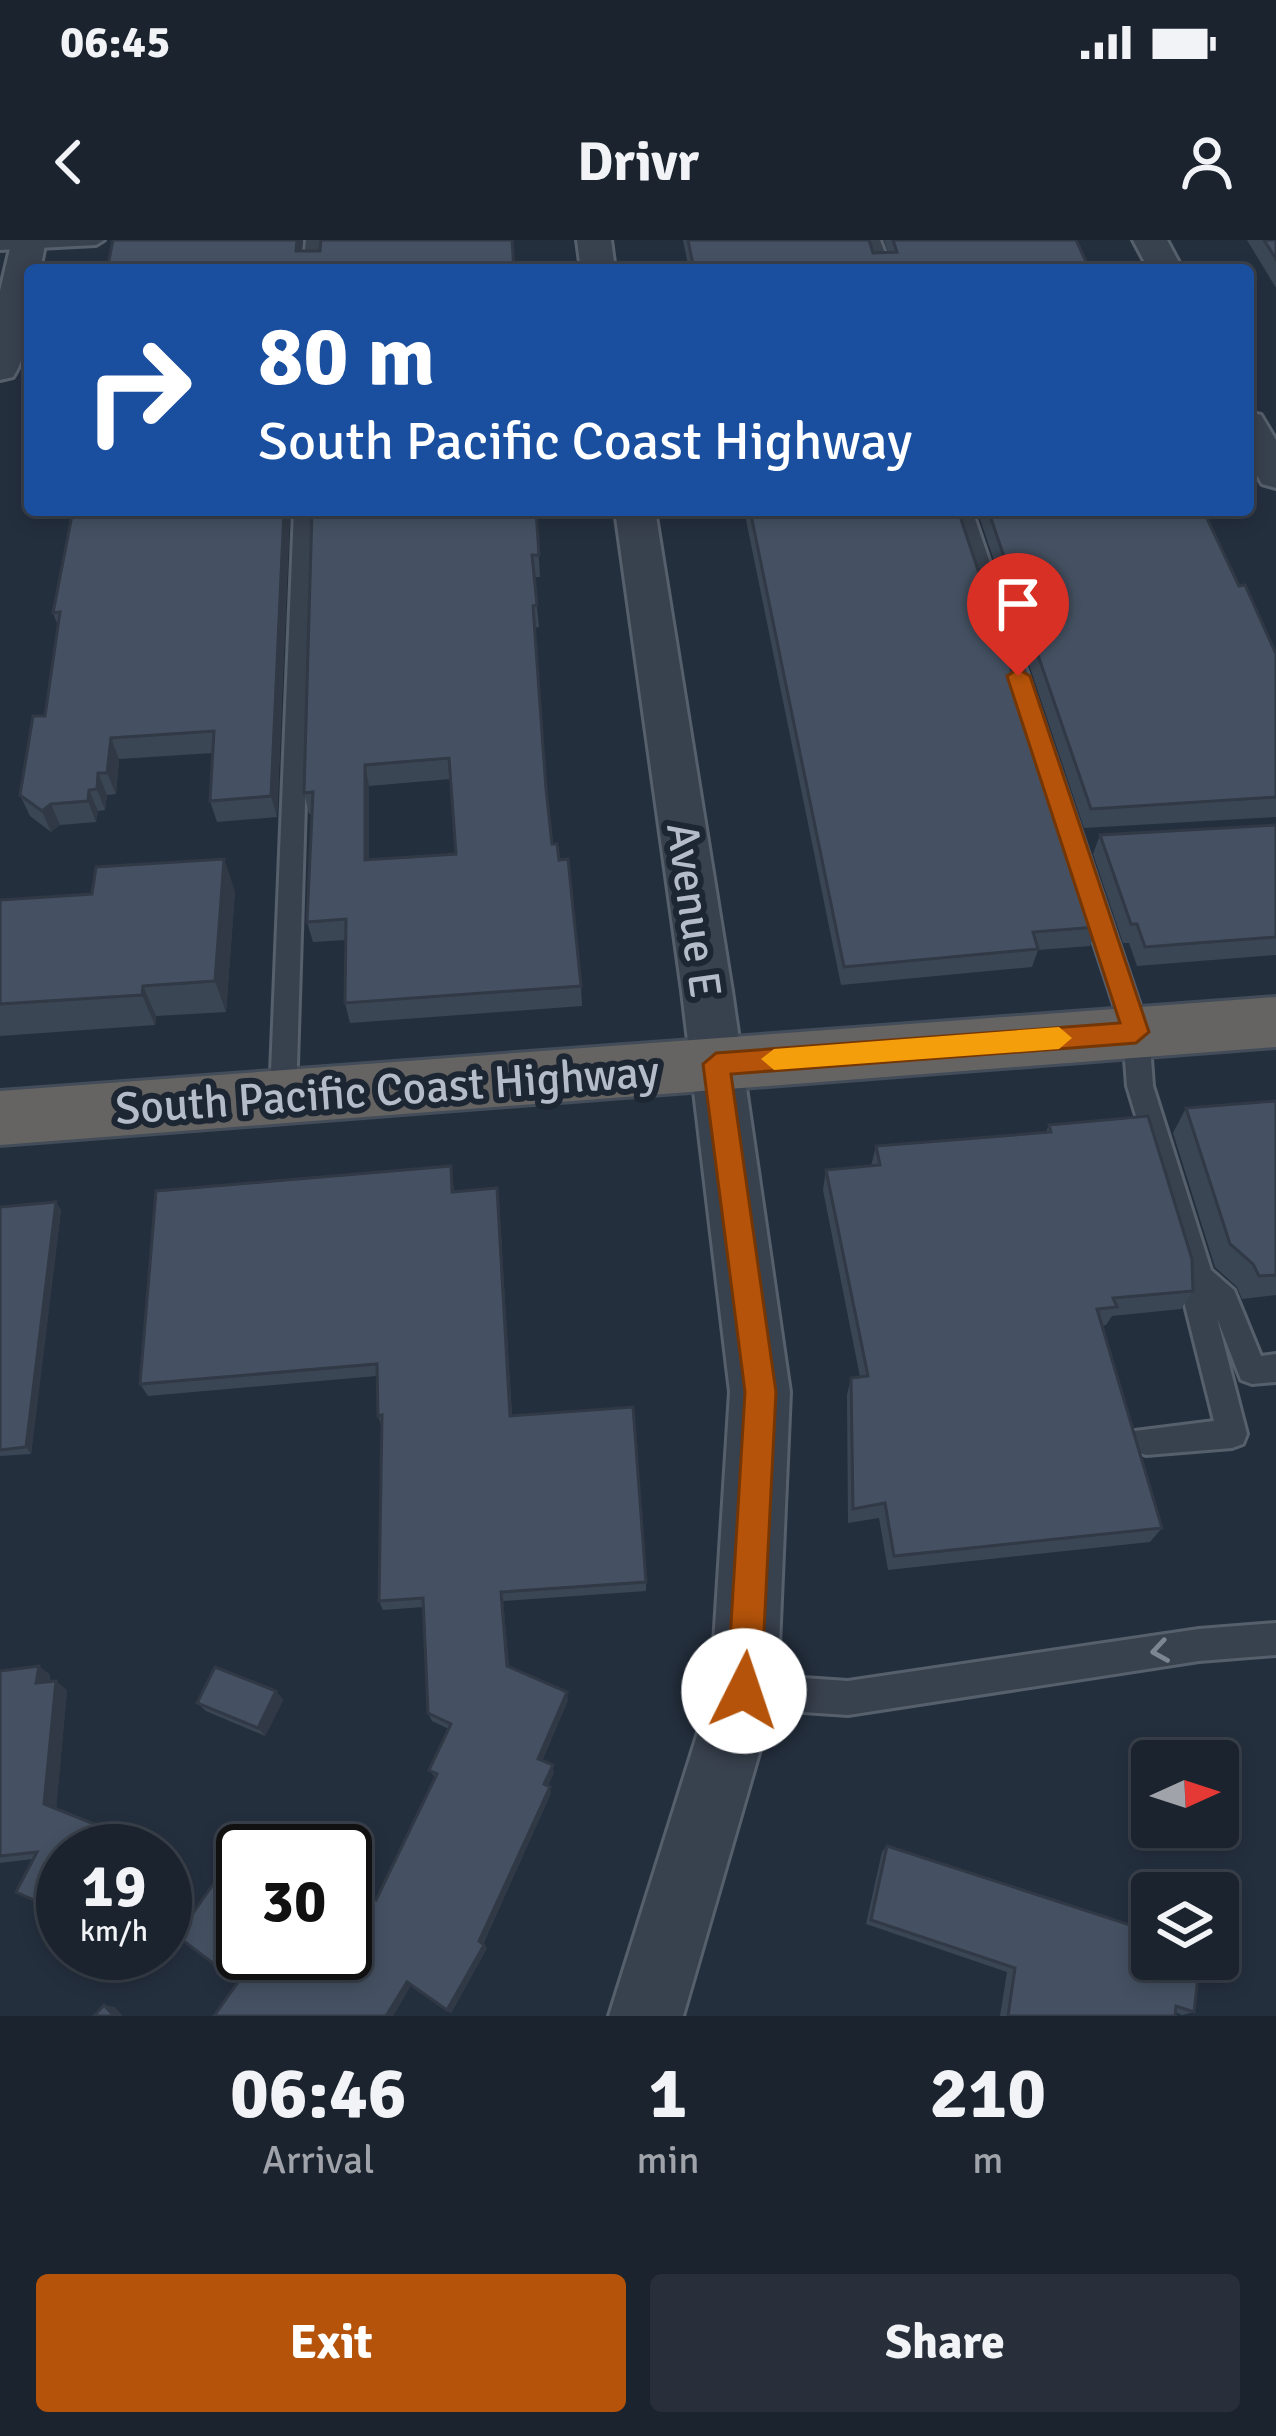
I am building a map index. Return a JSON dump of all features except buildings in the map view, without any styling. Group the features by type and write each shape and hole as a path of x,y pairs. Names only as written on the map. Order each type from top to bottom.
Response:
{"highway":[{"name":"South Pacific Coast Highway","path":"0,1118 1276,1022"}],"street":[{"path":"0,369 19,243"},
{"path":"1254,434 1276,476"},
{"name":"Avenue E","path":"635,516 760,1392 744,1691 646,2016"}],"lane":[{"path":"19,243 96,240"},
{"path":"283,1096 304,516"},
{"path":"964,516 1086,842 1136,1032 1140,1086 1199,1276 1197,1297 1232,1434 1146,1441"},
{"path":"1199,1276 1224,1299 1252,1370 1276,1368"},
{"path":"744,1691 848,1698 1199,1645 1276,1639"}],"slow traffic":[{"path":"774,1059 1059,1038"}],"route":[{"path":"744,1691 760,1392 716,1064 1136,1032 1018,676"}]}
